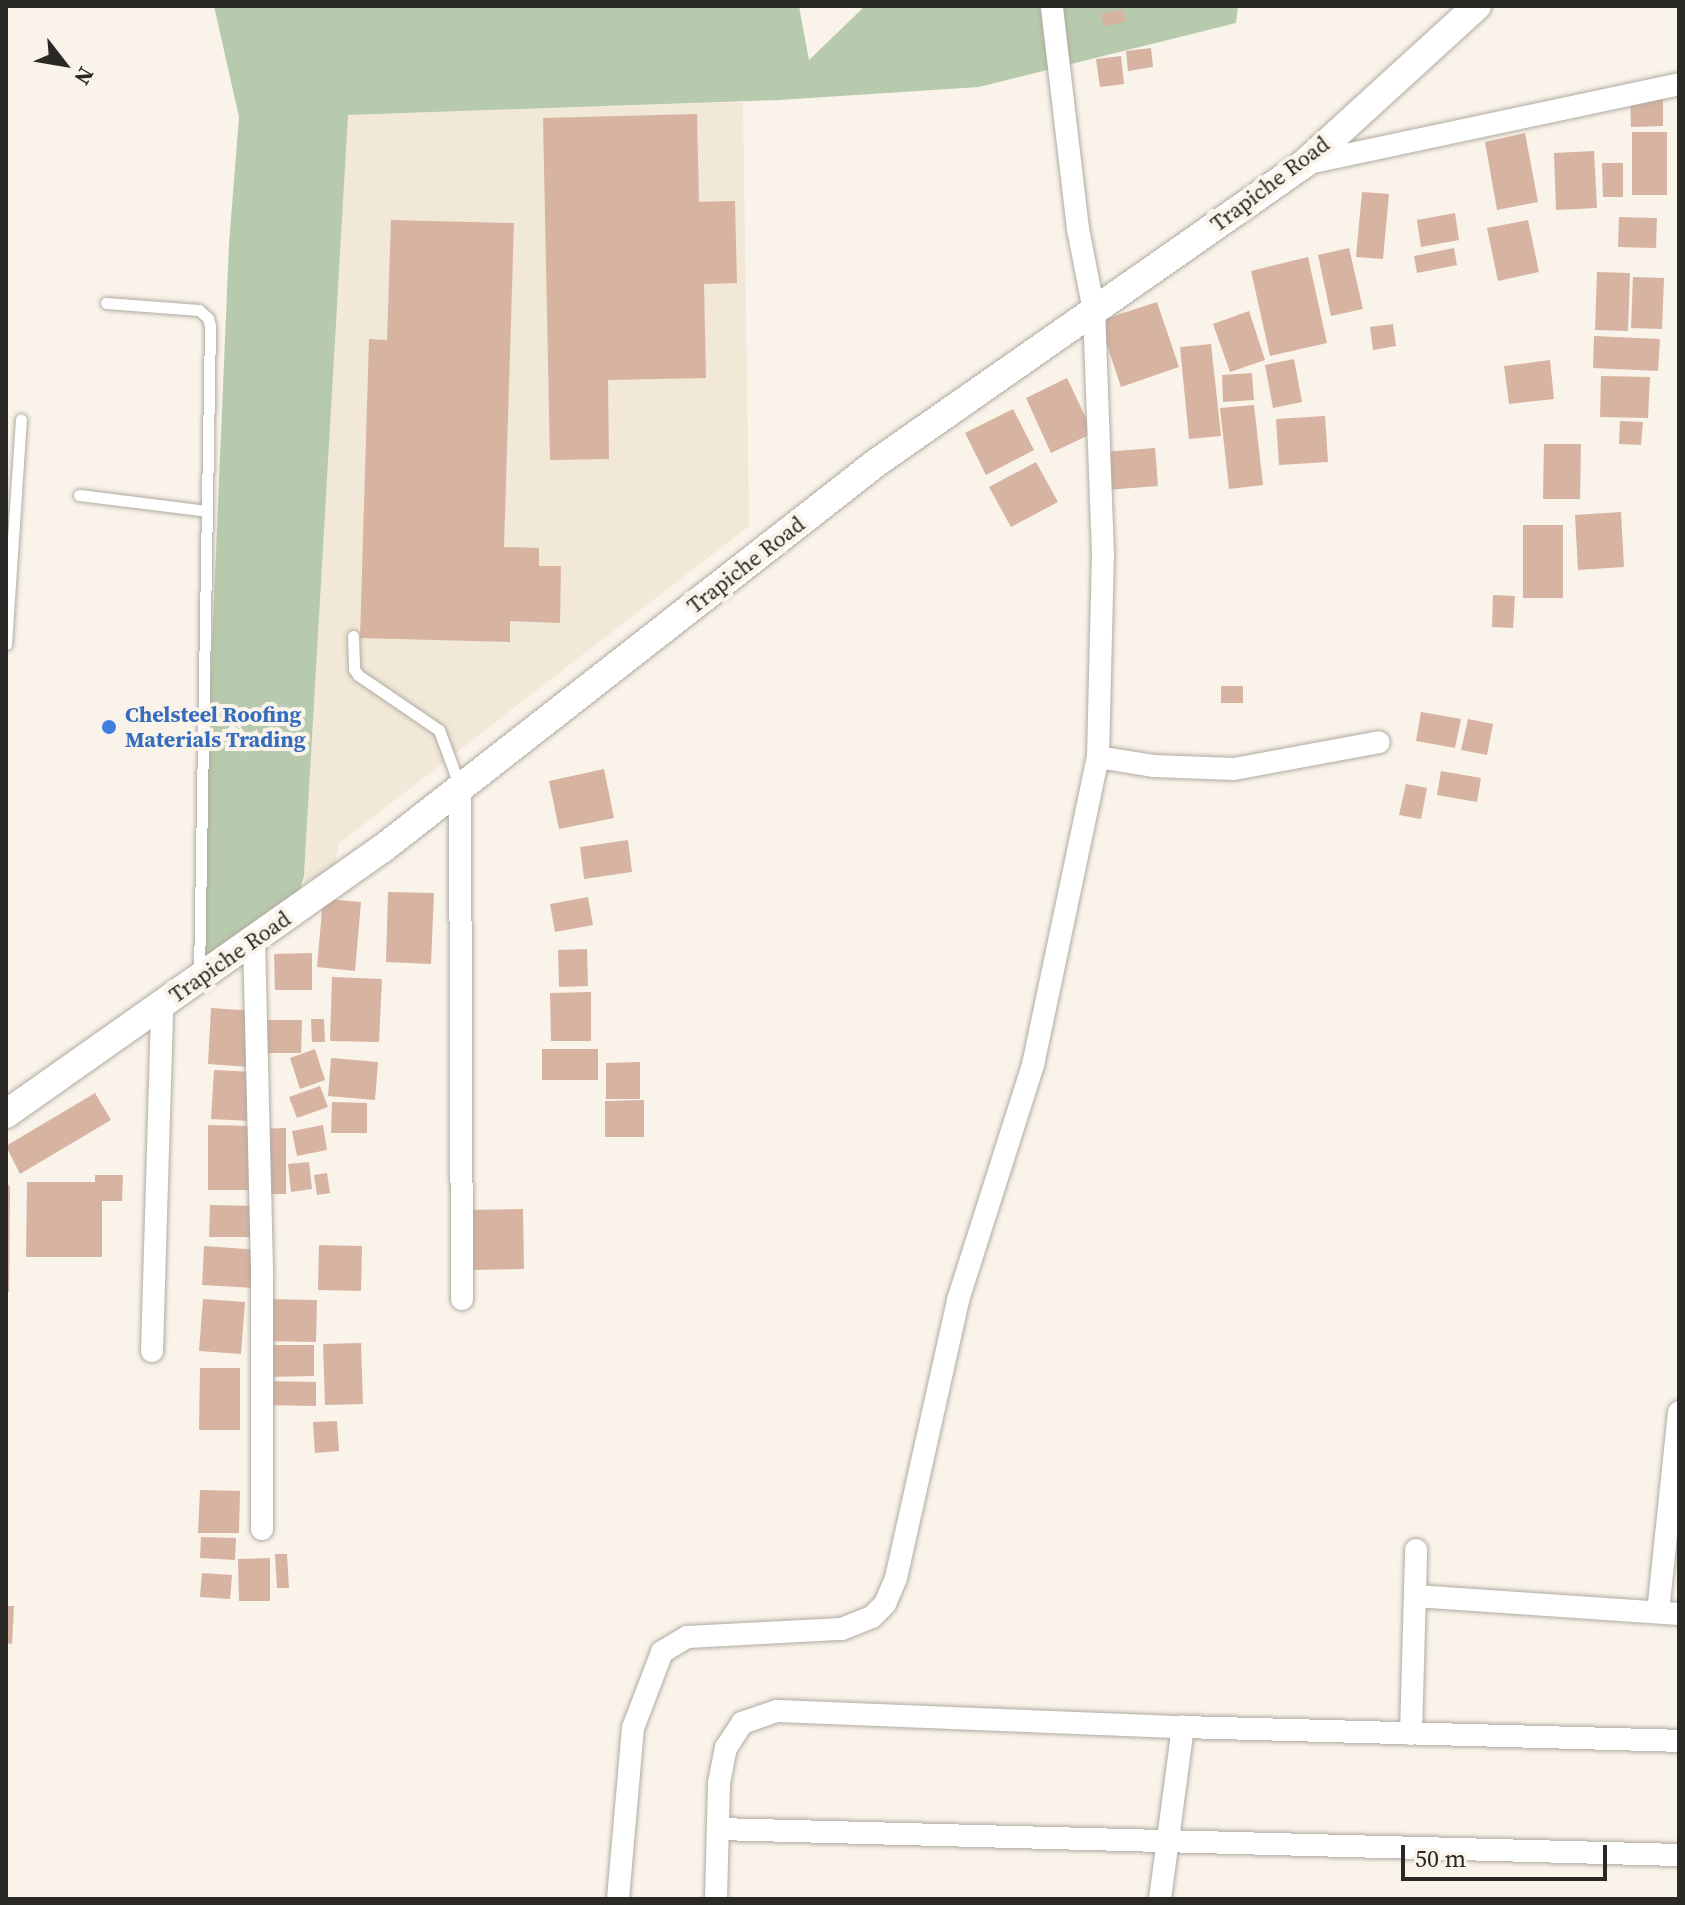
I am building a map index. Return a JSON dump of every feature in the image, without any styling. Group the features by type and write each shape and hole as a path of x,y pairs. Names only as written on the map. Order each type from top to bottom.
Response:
{"street":[{"path":"618,1899 633,1728 662,1652 687,1637 842,1629 872,1617 885,1604 896,1578 958,1300 1033,1065 1098,757 1103,555 1094,311 1078,229 1052,6"},
{"name":"Trapiche Road","path":"6,1114 382,849 876,463 1304,164 1477,6"},
{"path":"1304,164 1679,84"},
{"path":"1098,757 1154,766 1234,769 1379,742"},
{"path":"460,788 462,1299"},
{"path":"254,940 262,1275 262,1529"},
{"path":"152,1351 162,1005"},
{"path":"1415,1596 1669,1613 1679,1412"},
{"path":"1411,1734 1416,1550"},
{"path":"716,1899 719,1783 726,1748 742,1723 777,1711 1183,1727 1679,1741"},
{"path":"1160,1899 1183,1727"},
{"path":"718,1829 1679,1855"}],"lane":[{"path":"106,303 199,310 208,318 198,979"},
{"path":"6,644 21,420"},
{"path":"79,495 207,511"},
{"path":"353,636 354,669 358,675 439,730 460,788"}],"shaded area":[{"path":"743,102 749,526 338,844 335,868 304,883 343,115"}],"green space":[{"path":"214,6 799,6 809,60 865,6 1238,6 1236,23 979,87 779,100 348,115 304,876 294,912 198,979 229,244 239,117"}],"building":[{"path":"1123,9 1126,22 1104,26 1101,14"},
{"path":"1151,48 1153,67 1128,71 1126,51"},
{"path":"1121,56 1124,84 1100,87 1096,59"},
{"path":"1630,96 1663,96 1663,126 1631,127"},
{"path":"697,114 699,202 735,201 737,283 704,284 706,378 608,380 609,459 550,460 543,118"},
{"path":"1632,132 1667,132 1667,195 1632,195"},
{"path":"1525,133 1538,202 1497,210 1485,142"},
{"path":"1594,151 1597,208 1556,210 1554,153"},
{"path":"1602,163 1623,163 1623,197 1603,197"},
{"path":"1362,192 1389,194 1383,259 1356,257"},
{"path":"1455,213 1459,240 1421,247 1417,220"},
{"path":"1619,217 1657,218 1656,248 1618,247"},
{"path":"391,220 514,223 504,547 539,548 539,566 561,566 560,623 510,621 510,642 360,638 369,339 387,340"},
{"path":"1528,220 1539,272 1498,281 1487,228"},
{"path":"1349,248 1363,309 1331,316 1318,255"},
{"path":"1454,248 1457,265 1417,273 1414,256"},
{"path":"1308,257 1327,343 1270,356 1251,271"},
{"path":"1597,272 1630,273 1628,331 1595,330"},
{"path":"1633,277 1664,278 1662,329 1631,328"},
{"path":"1157,302 1179,367 1121,387 1099,321"},
{"path":"1249,311 1265,360 1230,372 1213,324"},
{"path":"1393,324 1396,346 1373,350 1370,327"},
{"path":"1594,336 1660,339 1658,371 1593,368"},
{"path":"1211,344 1221,436 1189,439 1180,347"},
{"path":"1294,359 1302,402 1273,408 1265,365"},
{"path":"1550,360 1554,399 1509,404 1504,366"},
{"path":"1252,373 1254,400 1223,402 1222,375"},
{"path":"1601,376 1650,377 1648,418 1600,417"},
{"path":"1067,378 1093,433 1051,453 1026,398"},
{"path":"1254,405 1263,485 1229,489 1220,408"},
{"path":"1013,409 1034,450 986,475 965,433"},
{"path":"1325,416 1328,462 1279,465 1276,419"},
{"path":"1620,421 1643,422 1641,445 1619,444"},
{"path":"1544,444 1581,444 1580,499 1543,499"},
{"path":"1155,448 1158,486 1106,490 1103,452"},
{"path":"1036,462 1058,502 1011,527 989,487"},
{"path":"1621,512 1624,567 1578,570 1575,515"},
{"path":"1523,525 1563,525 1563,598 1523,598"},
{"path":"1493,595 1515,596 1513,628 1492,627"},
{"path":"1221,686 1243,686 1243,703 1221,703"},
{"path":"1421,712 1461,719 1455,748 1416,741"},
{"path":"1468,719 1493,724 1487,755 1461,750"},
{"path":"604,769 614,818 559,829 549,781"},
{"path":"1441,771 1481,778 1477,802 1437,795"},
{"path":"1406,784 1427,788 1421,819 1399,815"},
{"path":"628,840 632,872 584,879 580,847"},
{"path":"388,892 434,893 431,964 386,962"},
{"path":"588,897 593,925 555,932 550,904"},
{"path":"323,899 361,902 355,971 317,967"},
{"path":"587,949 588,986 559,987 558,950"},
{"path":"312,953 312,990 275,990 274,954"},
{"path":"332,977 382,979 379,1042 330,1041"},
{"path":"591,992 591,1041 551,1041 550,993"},
{"path":"211,1008 254,1011 250,1067 208,1064"},
{"path":"311,1019 324,1019 325,1042 312,1042"},
{"path":"267,1020 302,1020 301,1053 267,1053"},
{"path":"315,1049 325,1080 300,1089 290,1058"},
{"path":"542,1049 598,1049 598,1080 542,1080"},
{"path":"331,1058 378,1062 375,1100 328,1096"},
{"path":"640,1062 640,1099 606,1099 606,1063"},
{"path":"214,1070 254,1072 251,1121 211,1119"},
{"path":"320,1086 328,1107 297,1118 289,1097"},
{"path":"95,1093 111,1120 20,1174 6,1146"},
{"path":"644,1100 644,1137 605,1137 605,1101"},
{"path":"332,1102 367,1103 367,1133 331,1133"},
{"path":"208,1125 254,1126 252,1190 208,1190"},
{"path":"323,1125 327,1150 297,1156 292,1131"},
{"path":"286,1128 286,1194 261,1194 260,1129"},
{"path":"309,1162 312,1189 291,1192 288,1164"},
{"path":"327,1173 330,1193 317,1195 314,1175"},
{"path":"95,1175 123,1175 122,1201 102,1201 102,1257 26,1257 27,1182 95,1182"},
{"path":"6,1181 10,1187 9,1292 6,1292"},
{"path":"210,1205 254,1206 254,1237 209,1237"},
{"path":"523,1209 524,1269 470,1270 469,1210"},
{"path":"319,1245 362,1246 361,1291 318,1290"},
{"path":"204,1246 258,1250 255,1288 202,1285"},
{"path":"203,1299 245,1302 241,1354 199,1351"},
{"path":"264,1299 317,1300 316,1342 263,1341"},
{"path":"361,1343 363,1404 325,1405 323,1344"},
{"path":"264,1345 314,1345 314,1376 264,1377"},
{"path":"200,1368 240,1368 240,1430 199,1430"},
{"path":"265,1381 316,1382 316,1406 265,1405"},
{"path":"337,1421 339,1451 315,1453 313,1422"},
{"path":"200,1490 240,1491 239,1533 198,1533"},
{"path":"201,1537 236,1538 235,1560 200,1558"},
{"path":"275,1554 287,1554 289,1588 277,1588"},
{"path":"270,1558 270,1601 239,1601 238,1559"},
{"path":"202,1573 232,1575 230,1599 200,1597"},
{"path":"6,1606 14,1606 12,1644 6,1643"}],"place":[{"name":"Chelsteel Roofing Materials Trading","path":"109,727"}]}
